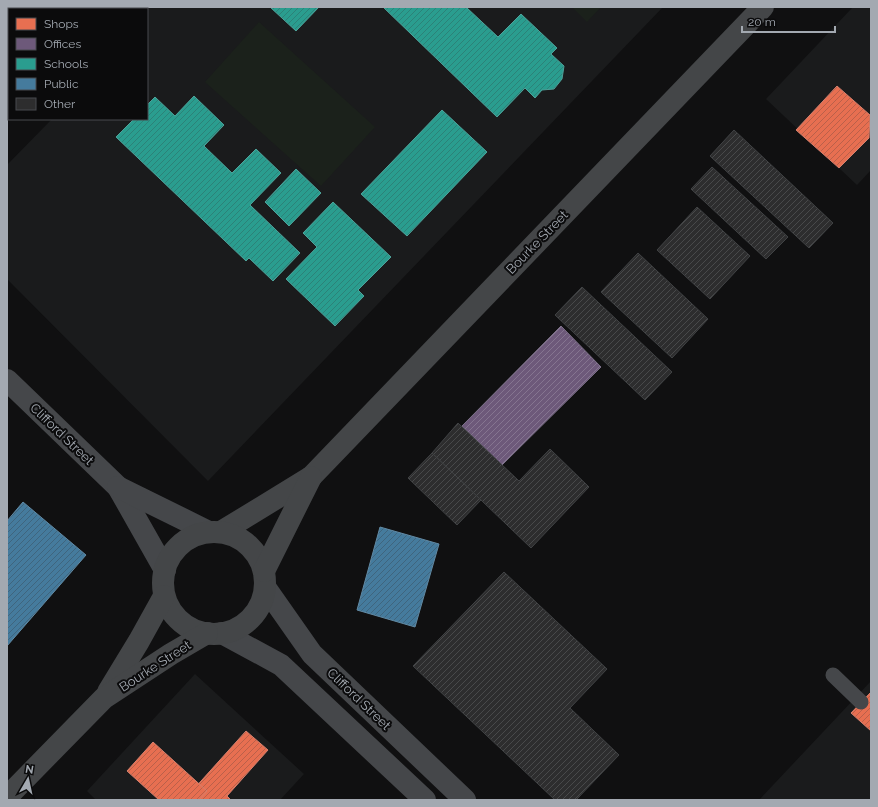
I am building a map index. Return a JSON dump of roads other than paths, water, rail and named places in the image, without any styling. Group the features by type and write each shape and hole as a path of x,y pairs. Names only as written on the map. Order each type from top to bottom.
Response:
{"main road":[{"name":"Bourke Street","path":"215,532 310,477 763,7"},
{"name":"Bourke Street","path":"264,579 310,477"},
{"path":"215,532 236,536 249,545 258,557 264,579 261,604 251,618 238,628 214,633 192,629 180,621 170,609 164,596 162,578 165,570 167,561 177,546 192,536 215,532"},
{"name":"Bourke Street","path":"104,698 139,641 164,596"},
{"name":"Bourke Street","path":"7,796 104,698 171,654 214,633"}],"street":[{"name":"Clifford Street","path":"7,380 118,487 165,570"},
{"name":"Clifford Street","path":"118,487 215,532"},
{"name":"Clifford Street","path":"264,579 312,654 465,800"},
{"path":"214,633 281,666 425,800"}],"lane":[{"path":"833,675 861,702"}]}
